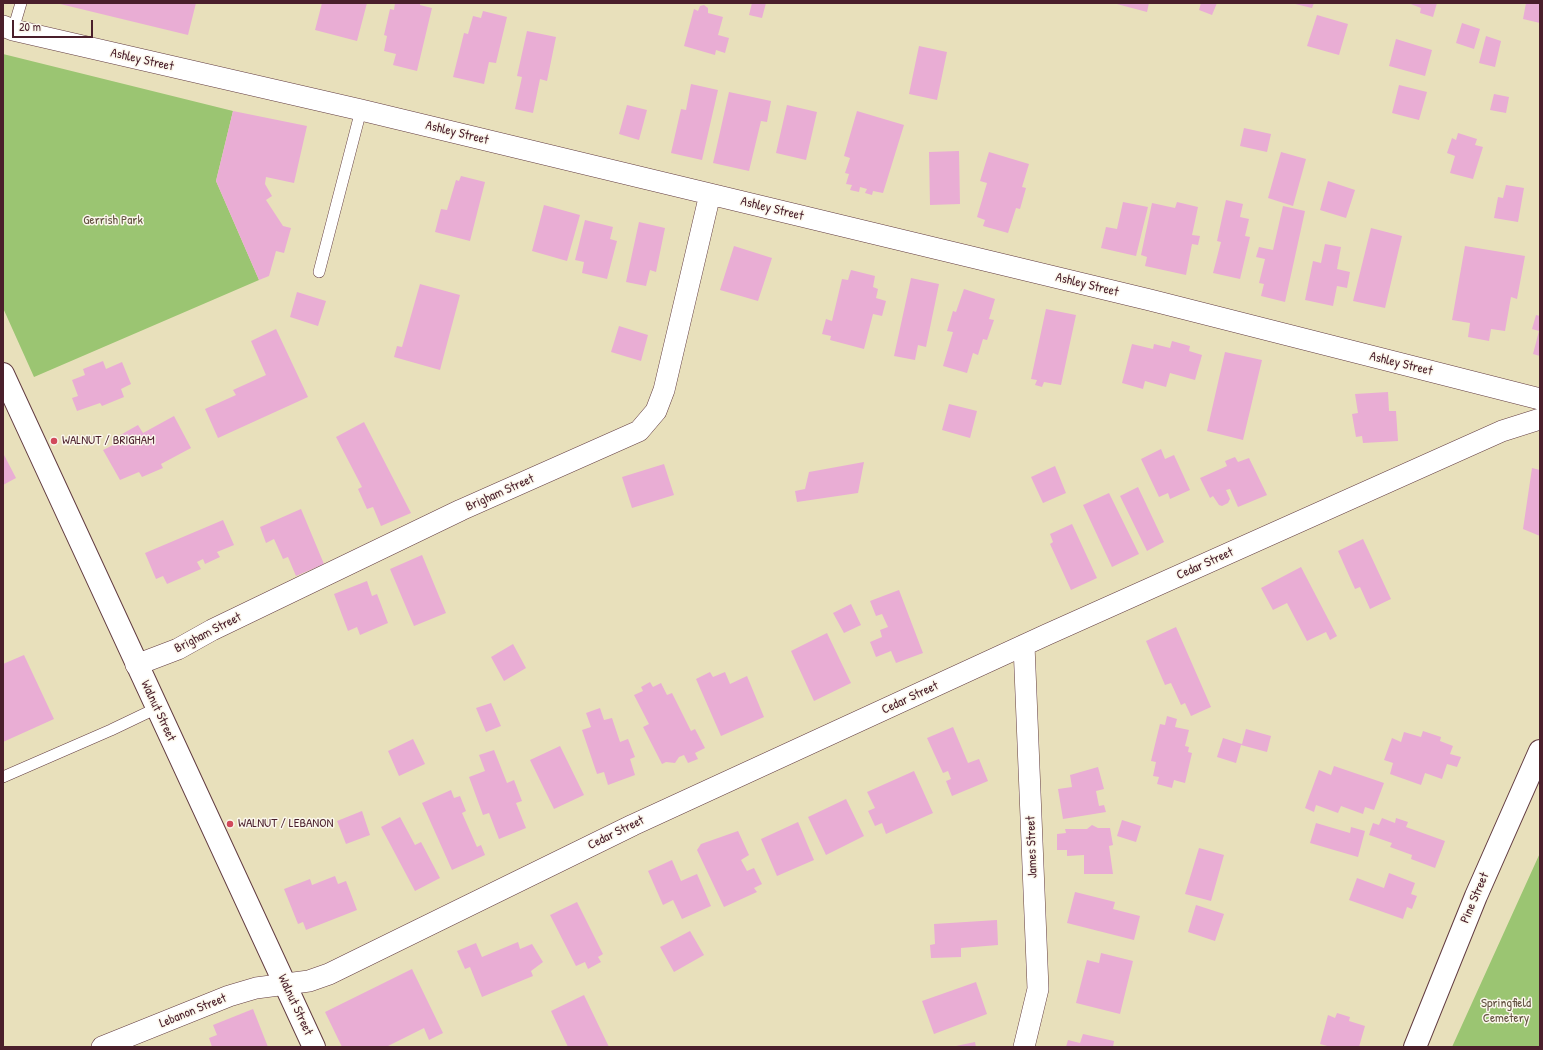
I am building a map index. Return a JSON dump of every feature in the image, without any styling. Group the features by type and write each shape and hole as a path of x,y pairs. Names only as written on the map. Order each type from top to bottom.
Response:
{"main road":[{"name":"Walnut Street","path":"3,374 136,665 314,1047"},
{"name":"Pine Street","path":"1415,1047 1476,896 1540,751"}],"street":[{"name":"Ashley Street","path":"8,28 361,110 1158,302 1540,399"},
{"name":"Brigham Street","path":"136,665 178,649 212,630 461,510 639,431 656,411 664,390 710,194"},
{"name":"Cedar Street","path":"286,986 309,981 329,974 633,825 1024,646 1502,431 1540,419"},
{"name":"James Street","path":"1024,646 1038,989 1024,1047"},
{"name":"Lebanon Street","path":"102,1047 230,996 256,988 286,986"}],"lane":[{"path":"8,28 21,3"},
{"path":"319,272 361,110"},
{"path":"3,777 111,730 157,708"}],"green space":[{"name":"Gerrish Park","path":"3,54 233,111 216,181 259,280 34,377 3,308"},
{"name":"Springfield Cemetery","path":"1540,853 1540,1047 1452,1047"}],"building":[{"path":"56,3 196,3 188,35"},
{"path":"322,3 367,3 357,41 315,30"},
{"path":"395,3 420,3 420,5 432,8 417,71 393,65 396,54 384,51 387,36 384,35 390,9 394,10"},
{"path":"752,3 766,3 762,18 749,15"},
{"path":"1113,3 1149,3 1147,12"},
{"path":"1201,3 1217,3 1212,15 1199,10"},
{"path":"1291,3 1314,3 1312,8"},
{"path":"1408,3 1437,3 1433,17 1420,13 1421,8"},
{"path":"1526,3 1540,3 1540,23 1523,19"},
{"path":"704,5 708,8 708,13 723,17 718,35 729,38 725,53 716,50 715,55 684,46 694,9 698,11 700,6"},
{"path":"483,11 507,17 496,63 489,62 484,84 453,77 464,33 468,34 473,16 481,18"},
{"path":"1317,15 1348,24 1339,55 1307,46"},
{"path":"1462,23 1480,29 1474,49 1456,43"},
{"path":"527,31 556,37 547,81 540,79 533,113 515,109 522,77 517,76"},
{"path":"1486,36 1501,41 1495,67 1479,63"},
{"path":"1396,39 1432,50 1425,76 1389,66"},
{"path":"919,46 947,52 937,100 909,94"},
{"path":"691,84 718,90 702,160 671,153 681,109 686,110"},
{"path":"1399,85 1427,92 1419,120 1392,113"},
{"path":"729,92 771,101 767,122 761,121 749,171 713,163"},
{"path":"1494,94 1509,97 1506,113 1490,110"},
{"path":"627,105 647,110 639,140 619,134"},
{"path":"787,105 817,112 806,160 776,153"},
{"path":"233,111 307,126 294,183 266,177 265,184 272,196 266,200 283,226 291,228 284,253 276,251 269,276 259,280 216,181"},
{"path":"857,111 904,125 883,193 873,191 872,195 865,193 867,189 860,187 859,192 850,190 852,185 846,184 849,174 845,173 850,158 844,156"},
{"path":"1244,128 1271,134 1267,152 1240,146"},
{"path":"1458,133 1477,139 1475,145 1483,147 1473,179 1450,173 1455,156 1447,153 1452,138 1456,140"},
{"path":"959,151 960,204 930,205 929,152"},
{"path":"989,152 1029,164 1022,187 1026,188 1020,209 1016,208 1008,233 983,226 985,220 977,217 987,183 980,181"},
{"path":"1281,152 1306,159 1293,206 1268,198"},
{"path":"461,176 485,182 470,241 435,232 441,209 447,210 456,180 459,181"},
{"path":"1328,181 1355,190 1346,218 1320,210"},
{"path":"1506,185 1524,188 1518,222 1494,218 1498,197 1503,198"},
{"path":"1226,200 1243,204 1240,217 1249,219 1245,236 1250,237 1240,279 1213,273 1221,242 1217,241"},
{"path":"1123,202 1148,207 1136,256 1101,248 1106,227 1117,229"},
{"path":"1177,202 1198,207 1192,235 1200,236 1198,245 1192,244 1186,275 1145,266 1147,257 1141,255 1152,203 1175,208"},
{"path":"544,205 580,215 567,261 532,251"},
{"path":"1283,206 1305,211 1285,302 1261,296 1264,284 1259,283 1265,259 1256,257 1259,247 1273,250"},
{"path":"585,220 613,227 610,239 617,241 607,279 582,273 584,262 575,260"},
{"path":"639,222 665,228 656,272 650,270 646,286 626,282"},
{"path":"1371,228 1402,236 1385,308 1353,301"},
{"path":"1325,244 1341,247 1337,269 1350,272 1347,288 1337,286 1333,306 1305,300 1313,261 1321,263"},
{"path":"734,246 772,258 758,301 720,290"},
{"path":"1465,246 1525,256 1517,299 1511,297 1505,331 1491,329 1489,341 1468,337 1470,323 1452,320"},
{"path":"851,270 875,276 873,287 878,289 876,298 886,301 882,316 873,314 864,349 830,340 831,336 822,334 826,319 832,321 842,279 848,280"},
{"path":"911,278 939,284 926,347 918,345 915,360 894,356"},
{"path":"420,284 460,295 440,370 394,357 397,346 402,347"},
{"path":"964,289 995,299 989,319 994,320 987,340 983,339 978,355 973,353 967,373 943,366 953,332 947,331 953,311 956,312"},
{"path":"297,292 326,301 318,326 290,317"},
{"path":"1046,309 1076,315 1061,385 1044,382 1042,387 1035,385 1037,380 1031,379"},
{"path":"1536,315 1540,316 1540,356 1533,354 1539,331 1532,329"},
{"path":"619,326 648,335 641,361 611,352"},
{"path":"276,329 308,397 218,438 205,409 236,395 233,390 266,375 251,341"},
{"path":"1172,341 1190,346 1189,351 1202,355 1195,380 1170,373 1166,387 1145,381 1143,389 1122,383 1132,344 1153,349 1154,344 1170,348"},
{"path":"1225,352 1262,360 1243,440 1207,431"},
{"path":"103,361 106,369 122,362 131,384 121,389 124,397 102,406 100,403 77,411 72,398 78,396 72,380 85,375 83,369"},
{"path":"1388,392 1389,411 1396,411 1398,441 1363,443 1362,436 1356,437 1352,414 1358,413 1355,394"},
{"path":"949,404 977,411 970,438 942,430"},
{"path":"174,416 191,448 161,464 163,468 142,477 139,472 120,480 103,450 117,443 115,438 138,425 143,433"},
{"path":"364,422 411,513 381,526 373,507 367,509 358,489 362,487 336,437"},
{"path":"1161,449 1165,459 1174,455 1190,490 1170,499 1168,493 1159,497 1141,459"},
{"path":"3,453 16,478 3,485"},
{"path":"1235,457 1238,462 1249,458 1267,495 1238,507 1230,489 1226,490 1230,499 1228,503 1222,506 1219,505 1213,496 1210,498 1200,478 1227,466 1225,461"},
{"path":"864,462 858,493 797,502 795,491 805,489 809,472"},
{"path":"664,464 674,495 632,508 622,477"},
{"path":"1055,466 1066,493 1043,503 1031,477"},
{"path":"1532,468 1540,470 1540,536 1523,529"},
{"path":"1138,487 1164,542 1147,551 1120,496"},
{"path":"1109,493 1139,554 1112,567 1083,505"},
{"path":"301,509 324,564 296,576 288,557 283,559 274,539 266,543 260,527"},
{"path":"223,520 234,545 217,552 220,557 205,564 203,559 197,562 201,569 167,584 163,576 156,579 145,553"},
{"path":"1072,524 1097,578 1071,590 1050,544 1053,542 1050,534"},
{"path":"1363,539 1391,599 1370,609 1360,587 1355,589 1338,551"},
{"path":"422,555 446,613 414,626 390,569"},
{"path":"1301,567 1337,636 1330,640 1326,632 1307,641 1287,603 1273,610 1261,588"},
{"path":"367,581 372,596 377,594 388,623 360,635 357,627 348,631 334,594"},
{"path":"899,590 923,653 896,663 891,651 876,657 870,642 882,637 880,630 888,627 882,614 876,616 870,601"},
{"path":"851,604 861,625 844,633 833,613"},
{"path":"1176,627 1211,707 1191,716 1185,703 1181,705 1171,683 1165,685 1146,641"},
{"path":"827,633 851,683 814,701 791,651"},
{"path":"513,644 526,668 504,681 491,657"},
{"path":"24,655 54,719 3,742 3,664"},
{"path":"710,672 713,677 725,672 730,684 747,676 764,717 721,736 696,679"},
{"path":"650,682 653,687 661,683 667,695 672,693 691,731 695,729 705,748 695,753 698,759 688,763 684,755 679,757 675,763 666,762 662,764 643,727 649,724 634,695 643,691 641,687"},
{"path":"491,703 501,726 486,732 476,708"},
{"path":"600,708 604,720 612,718 620,742 628,739 635,757 630,759 635,775 608,785 604,772 597,774 582,730 591,727 586,713"},
{"path":"1167,716 1177,719 1175,727 1189,730 1185,746 1189,747 1188,752 1192,753 1185,783 1174,780 1172,788 1157,784 1159,777 1153,776 1156,762 1151,761 1160,724 1165,725"},
{"path":"953,727 968,763 979,759 988,781 952,796 946,781 951,779 948,771 943,773 927,738"},
{"path":"1246,729 1271,736 1267,752 1241,745 1236,763 1217,757 1223,738 1242,744"},
{"path":"1423,731 1441,737 1440,741 1453,746 1450,754 1461,757 1457,767 1447,764 1442,779 1425,773 1421,785 1390,774 1393,763 1384,760 1392,738 1401,742 1404,732 1421,737"},
{"path":"413,739 425,764 399,776 388,751"},
{"path":"560,746 584,795 554,809 530,760"},
{"path":"494,750 507,783 514,780 522,801 516,803 526,828 499,839 489,813 483,815 469,777 485,771 479,755"},
{"path":"1334,766 1384,783 1374,810 1365,807 1363,814 1341,806 1338,813 1316,805 1314,812 1305,808 1319,770 1331,775"},
{"path":"1098,767 1104,789 1096,791 1099,806 1104,805 1106,812 1063,819 1058,789 1072,787 1070,775"},
{"path":"914,771 933,813 886,834 882,823 875,826 868,811 875,808 867,792"},
{"path":"451,790 454,798 460,796 466,811 462,813 477,847 481,845 485,855 452,870 422,803"},
{"path":"846,799 864,836 826,855 808,817"},
{"path":"362,811 370,835 346,844 337,821"},
{"path":"400,817 415,845 421,842 440,878 415,891 381,827"},
{"path":"1382,818 1395,823 1396,818 1408,822 1406,827 1445,841 1435,868 1411,859 1412,855 1390,847 1392,843 1369,835 1373,823 1379,825"},
{"path":"1122,820 1141,826 1136,842 1117,836"},
{"path":"798,822 814,860 777,876 761,839"},
{"path":"1316,823 1350,833 1351,827 1365,831 1358,857 1310,843"},
{"path":"1092,825 1098,828 1110,828 1113,845 1109,846 1113,874 1084,874 1084,855 1067,856 1067,850 1057,850 1057,834 1066,833 1065,829 1087,829"},
{"path":"738,831 749,855 741,860 747,871 754,868 762,884 754,888 757,892 724,907 697,850 701,844"},
{"path":"1199,848 1224,855 1211,901 1185,894"},
{"path":"672,860 681,881 697,874 711,906 682,919 673,900 663,905 648,871"},
{"path":"1389,873 1415,883 1411,894 1417,896 1412,909 1407,907 1403,919 1349,900 1357,878 1384,888"},
{"path":"335,876 338,884 346,881 357,910 306,930 303,922 298,924 284,889 310,879 312,885"},
{"path":"1075,892 1115,902 1113,909 1140,916 1134,940 1067,923"},
{"path":"577,902 603,954 598,957 601,962 588,969 585,962 576,966 550,915"},
{"path":"1196,905 1224,914 1215,941 1188,932"},
{"path":"997,920 998,945 961,948 961,957 931,958 930,945 935,944 934,924"},
{"path":"690,931 704,955 674,972 660,947"},
{"path":"518,942 520,949 532,944 543,962 531,971 533,976 482,997 470,967 465,969 457,951 476,943 482,957"},
{"path":"1101,953 1133,961 1120,1014 1076,1003 1087,960 1099,963"},
{"path":"412,969 443,1033 429,1040 424,1028 386,1047 342,1047 325,1012"},
{"path":"976,982 987,1014 934,1034 922,1001"},
{"path":"584,995 609,1047 568,1047 551,1011"},
{"path":"253,1009 268,1047 212,1047 209,1038 217,1035 213,1025"},
{"path":"1337,1013 1350,1017 1349,1021 1365,1026 1359,1047 1331,1047 1320,1044 1328,1015 1335,1018"},
{"path":"1083,1034 1114,1041 1113,1047 1066,1047 1068,1040 1080,1043"},
{"path":"975,1042 976,1047 956,1047 956,1046"}],"place":[{"name":"WALNUT / BRIGHAM","path":"54,441"},
{"name":"WALNUT / LEBANON","path":"230,824"}]}
